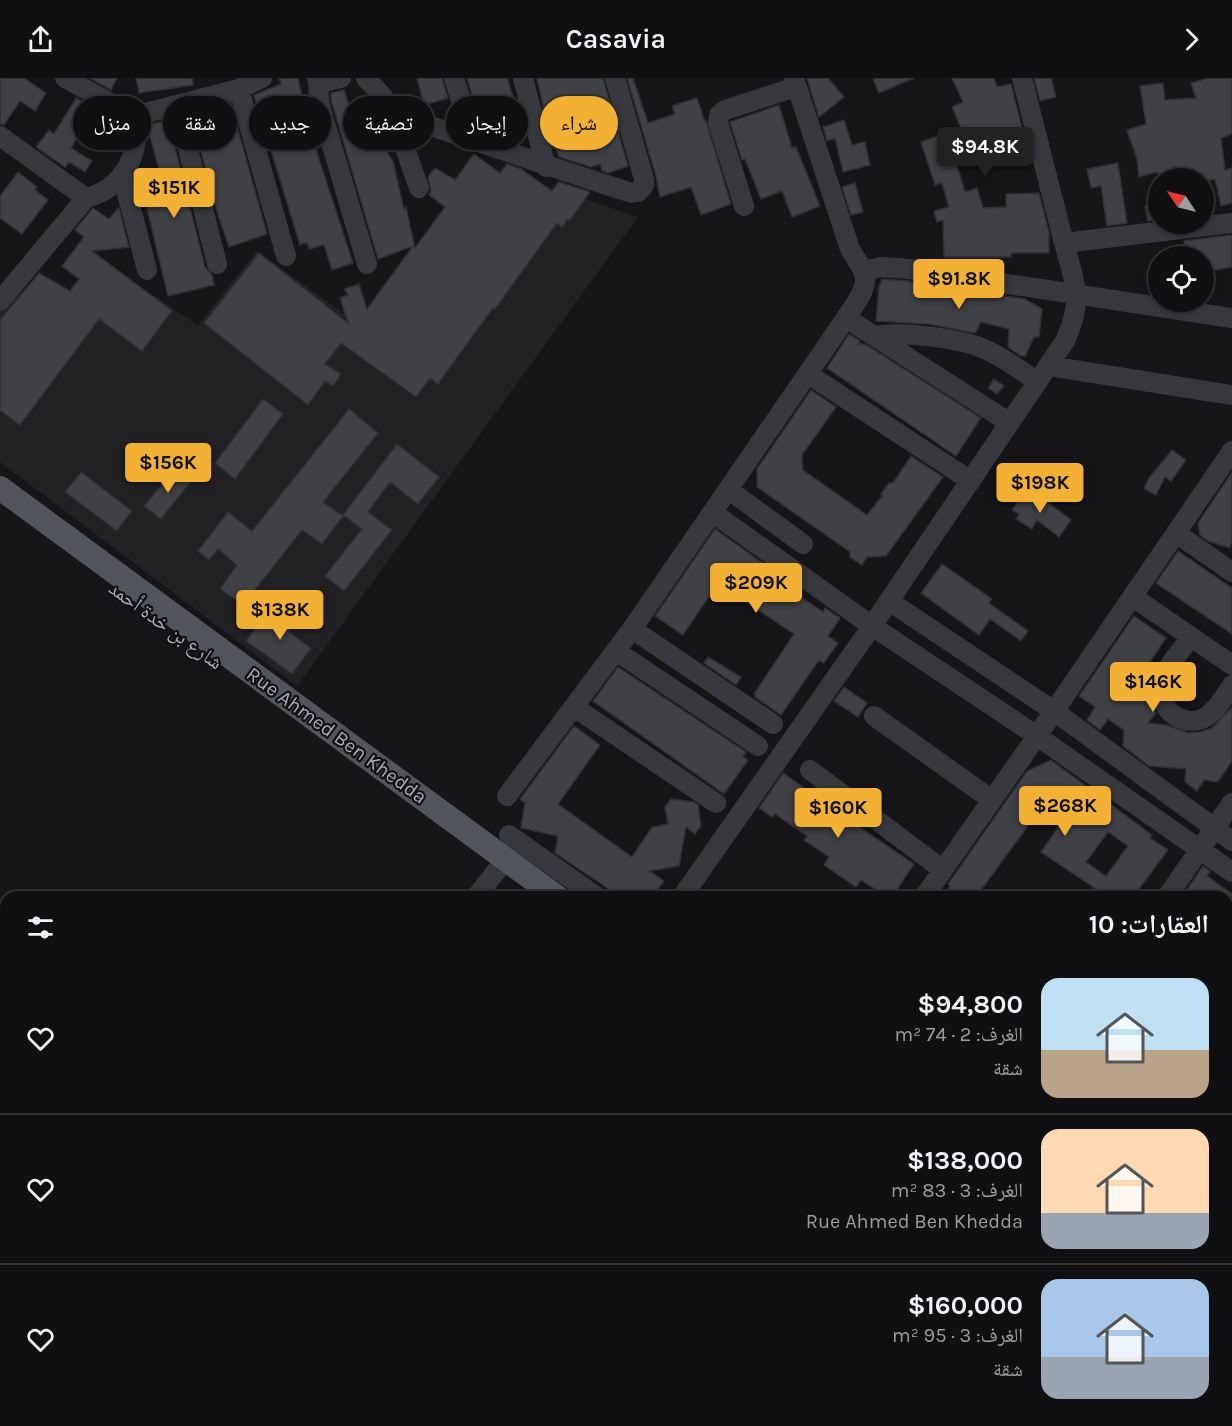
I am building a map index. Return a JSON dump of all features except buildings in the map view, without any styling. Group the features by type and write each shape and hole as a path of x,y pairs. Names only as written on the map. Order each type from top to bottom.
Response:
{"main road":[{"name":"Rue Ahmed Ben Khedda","path":"0,488 549,891"},
{"name":"شارع بن خدة أحمد","path":"0,504 527,891"}],"street":[{"path":"65,78 98,96"},
{"path":"212,96 239,89 262,78"},
{"path":"341,78 327,81 318,78 319,102 367,264"},
{"path":"366,78 382,96"},
{"path":"454,78 460,96"},
{"path":"523,78 546,167"},
{"path":"502,150 546,167 632,193 642,189 644,179 615,78"},
{"path":"686,891 872,626 1044,374 1070,330 1077,306 1077,294 1022,78"},
{"path":"507,796 632,629 808,374 864,288 864,271 849,246 795,83 725,110 719,115 718,123 744,206"},
{"path":"239,89 286,256"},
{"path":"0,136 86,198"},
{"path":"0,301 86,198 99,195 110,188 122,174 135,150"},
{"path":"188,150 217,264"},
{"path":"406,150 419,188"},
{"path":"122,174 147,270"},
{"path":"1064,243 1232,223"},
{"path":"864,271 881,267 909,269 1232,318"},
{"path":"846,318 1010,423"},
{"path":"874,336 892,333 905,334 973,345 1044,374 1232,395"},
{"path":"808,374 970,482"},
{"path":"928,891 1232,451"},
{"path":"729,490 803,544"},
{"path":"713,513 872,626 1037,736 1232,872"},
{"path":"1176,533 1232,572"},
{"path":"1133,597 1232,665"},
{"path":"889,601 1054,711 1232,841"},
{"path":"632,629 773,724"},
{"path":"1191,637 1168,669 1162,682 1161,699 1167,708 1174,716 1184,720 1202,720 1213,712 1232,685"},
{"path":"616,651 758,746"},
{"path":"574,707 716,803"},
{"path":"874,716 992,800"},
{"path":"810,770 943,870"},
{"path":"1171,891 1232,803"},
{"path":"509,835 588,891"},
{"path":"481,891 498,869"}],"shaded area":[{"path":"481,164 638,217 297,686 0,462 0,311 35,281 90,315 123,275 198,325 257,251 364,328"}]}
